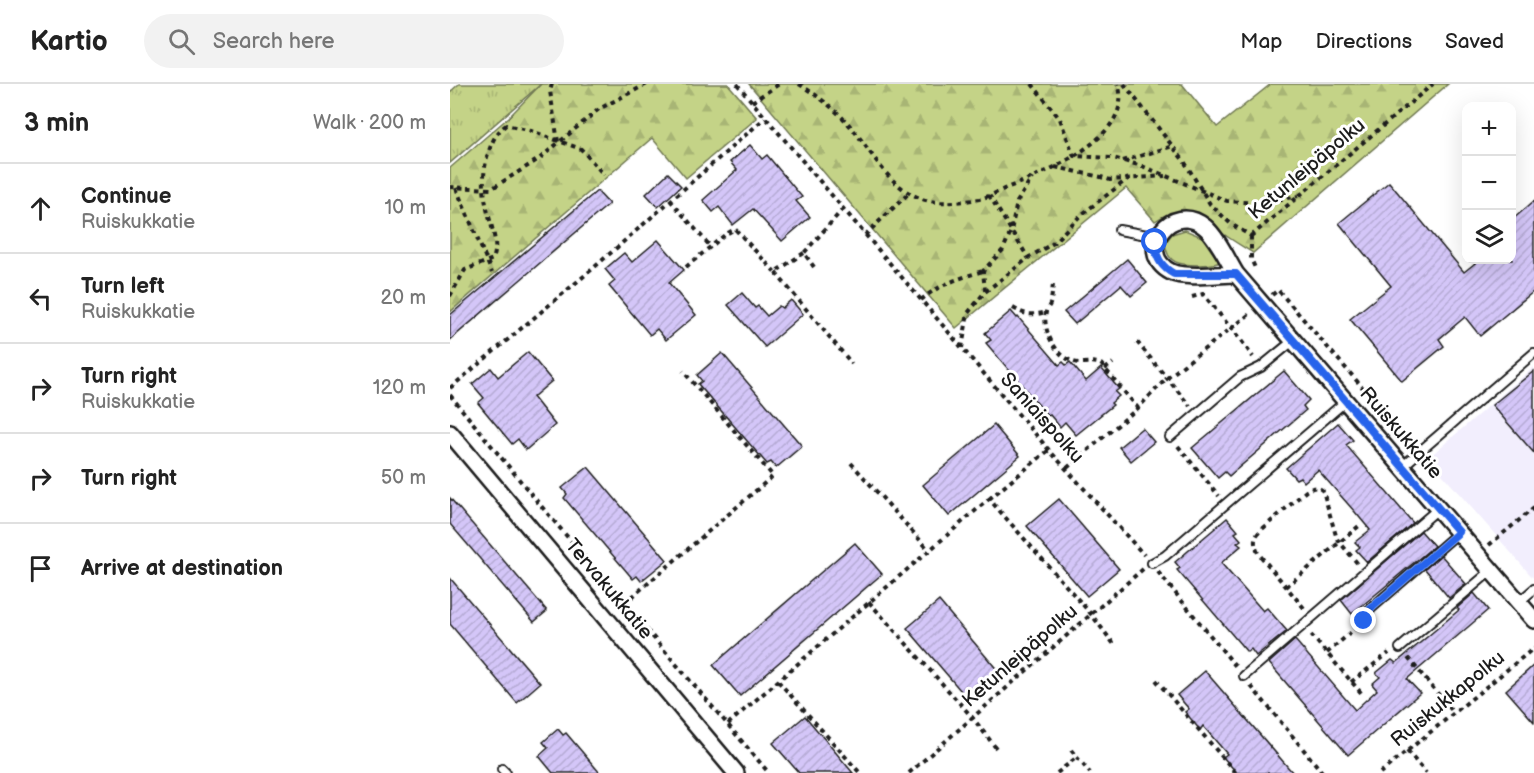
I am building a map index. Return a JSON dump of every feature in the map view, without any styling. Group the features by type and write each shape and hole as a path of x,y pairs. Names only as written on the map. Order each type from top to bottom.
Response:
{"street":[{"name":"Ruiskukkatie","path":"1158,237 1166,227 1181,219 1199,223 1209,231 1236,274 1346,401 1408,461 1439,508 1534,620"},
{"path":"1158,237 1155,242 1156,254 1162,264 1174,274 1236,274"},
{"name":"Tervakukkatie","path":"450,433 736,773"}],"lane":[{"path":"1119,230 1158,237"},
{"path":"1170,437 1240,377 1261,367 1294,340"},
{"path":"1408,461 1534,353"},
{"path":"1152,563 1165,556 1346,401"},
{"path":"1244,676 1439,508"},
{"path":"1367,612 1459,532"},
{"path":"1400,648 1492,570"},
{"path":"1519,602 1534,590"}],"path":[{"path":"552,84 550,92 559,142"},
{"path":"450,187 490,189 539,159 599,108 647,84"},
{"name":"Saniaispolku","path":"737,84 1049,450 1152,563 1323,773"},
{"path":"752,102 778,84"},
{"path":"799,84 816,94 839,115 851,127 882,170 909,194 923,200 947,202 980,199 1032,178 1074,156 1095,141 1118,111 1121,93 1118,84"},
{"path":"1032,84 1060,119 1074,156"},
{"path":"1124,84 1184,161 1210,204 1231,224 1251,236"},
{"name":"Ketunleipäpolku","path":"1262,277 1251,259 1251,236 1432,84"},
{"path":"450,388 590,272 765,118"},
{"path":"450,296 465,270 493,260 497,251 484,189 484,172 491,144 506,125 531,131 580,149 604,175"},
{"path":"1122,161 1173,146"},
{"path":"1074,156 1113,158 1142,166 1227,201 1260,203 1298,196"},
{"path":"1055,167 1110,180 1165,176"},
{"path":"921,300 935,288 983,271 1003,250 1011,231 1017,202 1032,178"},
{"path":"962,348 968,314 986,292 1052,244 1081,215 1129,178"},
{"path":"456,188 492,273"},
{"path":"865,236 909,194"},
{"path":"989,195 1029,259"},
{"path":"670,200 710,246"},
{"path":"775,272 804,253 843,209"},
{"path":"687,267 710,246 735,229 775,272 852,364"},
{"path":"804,253 814,267"},
{"path":"983,271 986,292"},
{"path":"1053,285 1046,312 1047,328 1053,344 1063,357 1083,364 1096,362 1105,369 1138,408"},
{"path":"1269,285 1402,433 1408,461"},
{"path":"1067,468 1138,408 1193,355 1232,329 1276,291"},
{"path":"1192,297 1203,294 1261,367"},
{"path":"1013,308 1023,314 1033,316 1046,312"},
{"path":"1137,342 1197,414"},
{"path":"1105,369 1113,363"},
{"path":"625,603 773,476 683,370"},
{"path":"450,395 536,500 769,773"},
{"path":"1170,437 1226,503"},
{"path":"728,724 929,550 1049,450"},
{"path":"851,463 929,550"},
{"path":"1312,617 1258,553 1254,544 1255,537 1306,491 1314,487 1323,491 1337,539 1365,572"},
{"path":"989,499 1091,614 1116,647"},
{"path":"1489,545 1534,508"},
{"path":"1286,587 1359,526"},
{"name":"Ketunleipäpolku","path":"909,773 1152,563"},
{"path":"869,602 972,717 996,748"},
{"path":"1327,653 1364,621 1367,612"},
{"path":"1303,625 1363,695"},
{"path":"1352,682 1387,653 1400,648 1454,713"},
{"name":"Ruiskukkapolku","path":"1380,773 1534,648"},
{"path":"1156,680 1236,773"},
{"path":"778,681 860,773"},
{"path":"1071,750 1090,773"},
{"path":"1407,751 1426,773"},
{"path":"1057,773 1077,757"}],"shaded area":[{"path":"1534,367 1534,579 1428,458"}],"green space":[{"path":"459,84 541,84 450,163 450,92"},
{"path":"541,84 728,84 757,118 686,178 652,138 450,312 450,168 509,117"},
{"path":"749,84 1182,84 1217,127 1271,84 1448,84 1253,253 1225,235 1198,213 1176,212 1155,221 1126,188 956,328"},
{"path":"1185,230 1202,237 1218,263 1186,265 1176,262 1168,255 1165,243 1172,234"}],"building":[{"path":"750,145 762,159 767,155 802,197 796,201 810,217 782,241 753,209 733,225 719,207 713,212 703,200 737,170 730,162"},
{"path":"668,173 681,186 658,207 646,194"},
{"path":"1389,182 1464,272 1474,264 1516,264 1516,217 1534,201 1534,291 1480,336 1465,317 1439,339 1444,346 1402,381 1350,319 1391,286 1339,223"},
{"path":"597,191 609,204 450,340 450,315"},
{"path":"658,240 684,270 669,283 696,315 666,340 657,329 650,335 609,286 615,281 605,269 624,253 632,262"},
{"path":"1127,259 1147,283 1131,296 1121,285 1075,324 1064,312"},
{"path":"742,293 755,308 758,306 767,316 791,300 803,314 765,347 728,305"},
{"path":"1011,311 1059,365 1063,362 1066,365 1070,362 1086,381 1101,368 1119,389 1115,392 1119,396 1111,403 1113,405 1076,435 1065,422 1060,427 1050,415 1048,416 986,343 991,340 985,333"},
{"path":"528,352 552,381 533,397 555,425 526,450 518,439 512,444 478,403 484,398 472,384 491,368 498,377"},
{"path":"722,353 802,446 776,468 771,462 767,464 698,384 702,381 697,375"},
{"path":"1284,371 1309,400 1303,406 1306,410 1229,476 1225,472 1218,478 1192,448"},
{"path":"1534,371 1534,453 1492,405"},
{"path":"1338,423 1353,440 1346,445 1413,523 1367,562 1356,550 1360,547 1355,542 1370,530 1355,512 1318,470 1304,482 1300,477 1296,479 1286,468"},
{"path":"994,425 1020,456 949,516 923,485"},
{"path":"1142,428 1154,442 1131,461 1119,447"},
{"path":"588,467 667,560 641,581 637,576 633,579 564,498 567,494 562,488"},
{"path":"450,498 547,611 534,622 450,524"},
{"path":"1059,499 1119,569 1087,596 1027,526"},
{"path":"1227,518 1238,531 1235,533 1241,540 1237,543 1241,546 1221,563 1263,611 1267,608 1287,631 1256,656 1251,649 1247,652 1177,570 1180,568 1175,562"},
{"path":"1421,531 1434,546 1352,614 1341,600"},
{"path":"855,543 882,574 740,696 713,665"},
{"path":"1441,555 1466,584 1449,598 1425,569"},
{"path":"450,578 540,683 517,703 450,624"},
{"path":"1474,593 1488,610 1407,679 1420,693 1348,755 1269,663 1295,640 1355,710 1377,690 1372,684 1380,677 1376,673 1392,660 1396,663 1459,610 1457,608"},
{"path":"939,601 999,672 967,698 907,628"},
{"path":"1534,665 1534,722 1506,690"},
{"path":"1205,671 1293,773 1237,773 1223,757 1227,754 1203,726 1200,730 1185,712 1189,709 1177,695"},
{"path":"805,716 853,773 799,773 773,743"},
{"path":"558,729 563,735 566,733 600,773 553,773 539,756 548,748 543,742"}],"route":[{"path":"1155,242 1156,254 1166,269 1174,274 1236,274 1459,532 1367,612 1364,621"}]}
